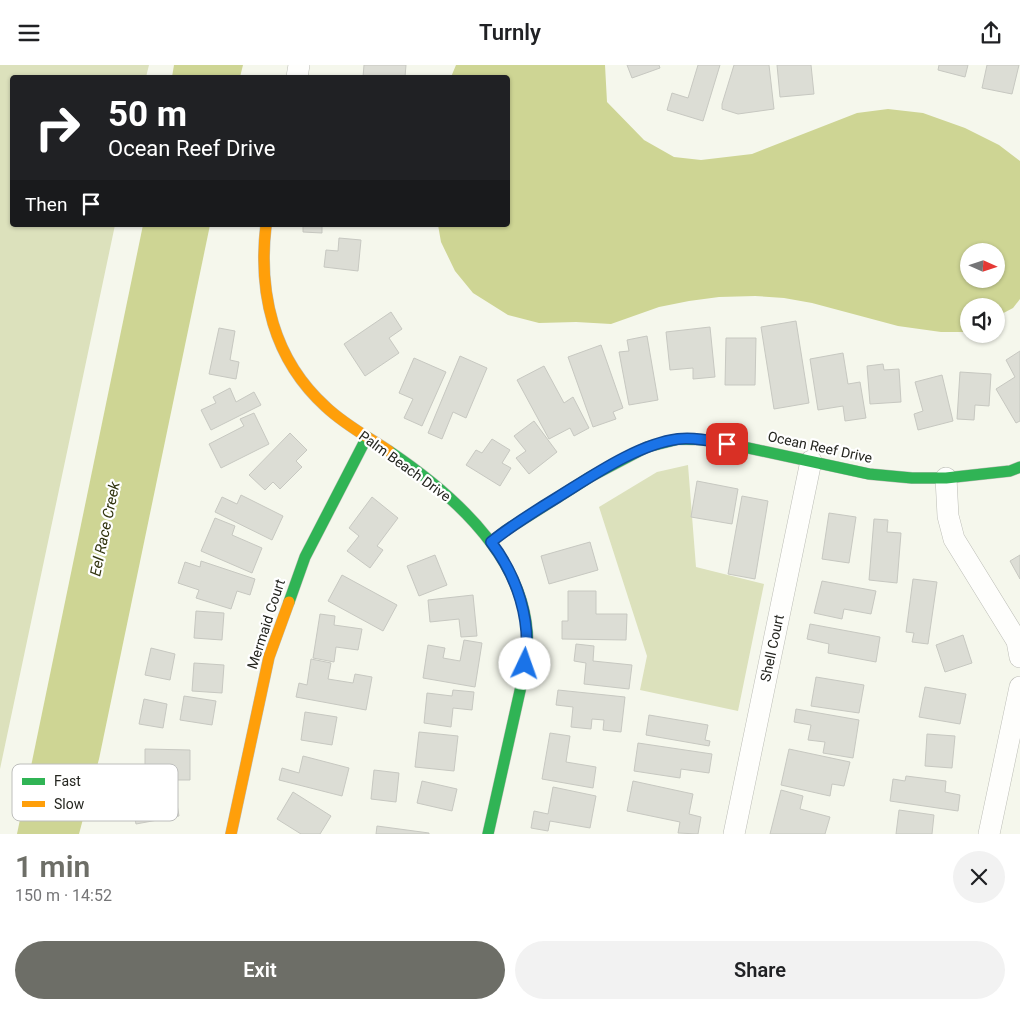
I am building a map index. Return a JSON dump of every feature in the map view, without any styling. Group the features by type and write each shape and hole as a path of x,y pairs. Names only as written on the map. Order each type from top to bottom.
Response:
{"street":[{"name":"Palm Beach Drive","path":"266,227 262,259 263,279 270,317 292,369 319,401 339,418 394,454 460,506 504,559 513,579 526,627 527,651 523,677 488,834"},
{"name":"Mermaid Court","path":"231,834 269,657 305,557 367,437"},
{"name":"Ocean Reef Drive","path":"491,542 505,531 590,477 646,447 679,439 711,440 869,474 912,478 946,478 1010,471 1020,467"},
{"name":"Shell Court","path":"734,834 811,461"},
{"path":"946,478 948,516 954,539 1017,641 1020,657"},
{"path":"989,834 1020,687"}],"shaded area":[{"path":"0,65 149,65 146,75 10,75 10,227 115,227 0,769"},
{"path":"688,465 696,567 764,584 738,711 640,690 647,656 599,507 657,472"}],"water":[{"path":"174,65 243,65 240,75 172,75"},
{"path":"456,65 605,65 607,102 644,140 674,157 701,160 752,154 857,113 888,109 923,113 965,128 999,145 1020,161 1020,299 1013,308 1005,312 1005,298 960,298 960,332 941,332 898,326 812,303 784,298 755,296 719,297 689,301 659,307 611,324 576,322 539,323 508,315 473,293 455,271 441,242 438,227 510,227 510,75 452,75"},
{"name":"Eel Race Creek","path":"143,227 210,227 98,764 31,764"},
{"path":"20,821 82,821 79,834 17,834"}],"building":[{"path":"364,65 406,65 405,75 363,75"},
{"path":"627,65 659,65 660,68 632,78"},
{"path":"698,65 720,65 703,121 667,110 672,93 688,98"},
{"path":"734,65 769,65 774,109 738,114 722,109"},
{"path":"777,65 811,65 814,94 780,97"},
{"path":"939,65 968,65 965,77 938,70"},
{"path":"987,65 1019,65 1012,94 982,88"},
{"path":"303,227 322,227 322,233 303,232"},
{"path":"339,238 361,240 358,271 324,267 326,250 338,251"},
{"path":"391,312 402,329 389,338 399,353 365,376 344,344"},
{"path":"796,321 809,403 774,409 761,327"},
{"path":"710,327 715,377 693,379 693,368 670,370 666,332"},
{"path":"219,328 235,331 230,360 239,362 236,379 209,374"},
{"path":"647,336 658,400 629,405 619,352 629,351 627,340"},
{"path":"726,338 756,338 755,385 725,385"},
{"path":"601,345 623,408 613,412 616,419 593,427 568,357"},
{"path":"1020,351 1020,421 1016,423 996,389 1015,377 1006,360"},
{"path":"843,353 848,384 860,382 866,418 845,421 843,406 818,410 810,359"},
{"path":"460,356 487,368 466,418 453,412 442,439 428,433"},
{"path":"414,358 446,372 422,426 404,418 413,399 399,393"},
{"path":"883,364 884,370 899,369 901,402 870,404 867,366"},
{"path":"544,366 564,403 573,397 589,428 574,436 570,428 549,439 517,380"},
{"path":"960,372 991,374 989,406 975,405 974,420 957,419"},
{"path":"942,375 953,421 918,430 914,414 923,411 915,382"},
{"path":"230,388 236,402 254,392 261,405 211,430 201,410 216,403 213,397"},
{"path":"254,413 269,444 221,468 209,444 244,426 240,419"},
{"path":"534,421 557,452 529,474 516,458 526,451 514,436"},
{"path":"290,433 307,450 296,461 302,467 280,489 273,482 265,490 249,475"},
{"path":"492,439 510,450 502,463 511,468 500,486 466,465 476,450 482,453"},
{"path":"697,481 738,489 732,524 691,517"},
{"path":"241,495 283,516 272,540 215,512 222,497 237,504"},
{"path":"742,496 768,501 755,579 728,574"},
{"path":"372,497 398,518 377,546 383,550 370,568 347,551 359,536 349,528"},
{"path":"829,513 856,517 849,563 822,559"},
{"path":"215,518 235,526 232,535 262,548 252,573 201,551"},
{"path":"874,519 888,520 887,532 901,533 897,583 869,580"},
{"path":"590,542 598,570 549,584 541,556"},
{"path":"435,555 447,585 419,596 407,566"},
{"path":"1020,555 1020,579 1010,561"},
{"path":"201,561 255,579 250,595 237,591 231,609 196,598 199,590 178,583 185,562 200,567"},
{"path":"342,575 397,605 383,631 328,601"},
{"path":"913,579 937,582 928,644 912,642 914,633 906,632"},
{"path":"822,581 876,591 871,614 844,609 842,619 814,613"},
{"path":"568,591 596,591 596,614 627,614 626,640 562,639 562,621 568,621"},
{"path":"473,595 477,636 461,637 459,619 430,622 428,600"},
{"path":"196,611 224,613 222,640 194,638"},
{"path":"320,614 335,616 334,625 362,629 358,650 336,647 334,662 313,658"},
{"path":"810,624 880,637 876,662 828,653 829,644 807,639"},
{"path":"963,635 972,663 945,672 936,645"},
{"path":"464,640 482,643 475,687 423,678 428,645 445,648 443,658 460,661"},
{"path":"576,644 594,646 593,661 632,665 629,689 584,684 586,663 574,661"},
{"path":"151,648 175,654 170,680 145,675"},
{"path":"311,659 331,663 328,679 353,683 355,674 372,677 366,710 296,697 299,683 307,685"},
{"path":"194,663 224,665 222,693 192,691"},
{"path":"816,677 864,685 859,713 811,706"},
{"path":"925,687 966,694 960,724 919,717"},
{"path":"453,690 474,692 472,710 453,708 451,727 424,723 427,693 452,696"},
{"path":"558,690 625,697 621,732 603,730 604,720 592,719 591,729 571,727 573,707 556,705"},
{"path":"184,696 216,701 212,725 180,720"},
{"path":"144,699 167,704 163,728 139,724"},
{"path":"796,709 859,720 853,758 823,753 825,742 808,740 811,725 794,722"},
{"path":"305,712 337,717 332,745 301,740"},
{"path":"649,715 708,725 705,740 710,741 709,746 646,735"},
{"path":"419,732 458,736 454,771 415,767"},
{"path":"550,733 570,736 566,762 596,767 593,788 542,779"},
{"path":"927,734 955,736 952,768 925,766"},
{"path":"638,743 712,754 709,773 681,769 680,778 634,771"},
{"path":"145,749 190,750 190,780 178,780 178,764 145,764"},
{"path":"789,749 850,762 844,786 832,784 830,796 781,785"},
{"path":"303,756 349,768 342,796 279,780 282,768 299,773"},
{"path":"374,770 399,773 396,802 371,799"},
{"path":"906,776 946,781 945,792 960,795 958,811 890,801 893,779 905,781"},
{"path":"422,781 457,789 452,811 417,803"},
{"path":"633,781 693,794 689,814 701,817 698,834 678,833 680,822 627,811"},
{"path":"553,787 596,796 590,828 550,821 548,831 531,828 534,811 548,814"},
{"path":"781,790 803,796 800,809 830,817 825,834 770,834"},
{"path":"293,792 331,816 320,834 301,834 277,819"},
{"path":"899,810 934,815 932,834 896,834"},
{"path":"135,821 152,821 136,824"},
{"path":"377,826 429,833 429,834 376,834"}],"traffic: fast":[{"path":"289,602 305,557 367,437"},
{"path":"491,542 505,531 590,477 647,447 679,439 711,440 869,474 912,478 946,478 1010,471 1020,467"},
{"path":"389,451 442,491 467,515 489,540 507,568 520,598 527,630 526,664 488,834"}],"traffic: slow":[{"path":"266,227 264,250 267,300 273,323 293,368 326,407 349,425 389,451"},
{"path":"231,834 269,657 289,602"}],"route":[{"path":"525,664 527,651 526,627 521,603 504,559 491,542 505,531 590,477 646,447 679,439 711,440 727,444"}]}
